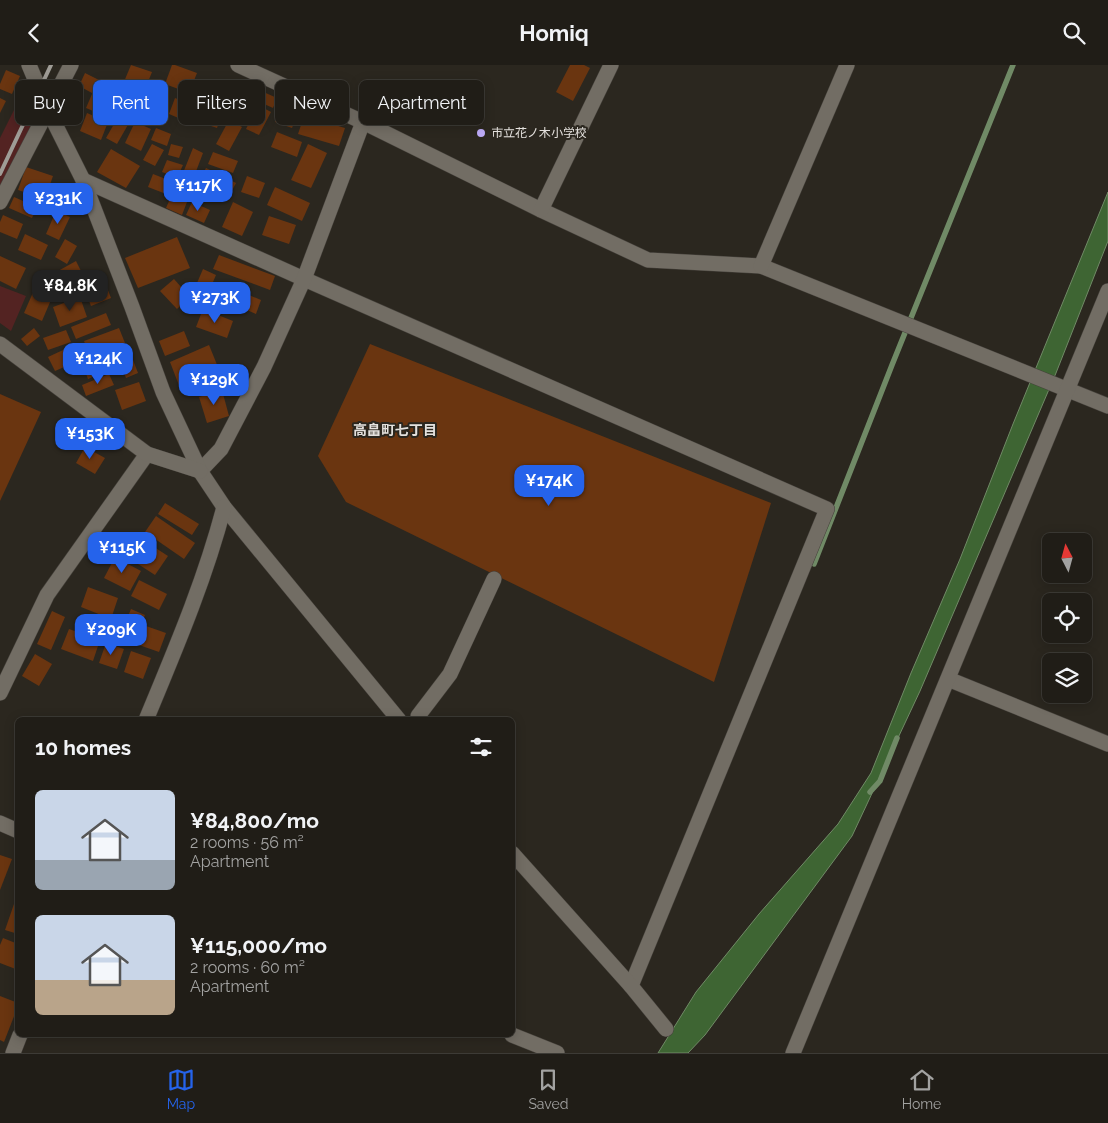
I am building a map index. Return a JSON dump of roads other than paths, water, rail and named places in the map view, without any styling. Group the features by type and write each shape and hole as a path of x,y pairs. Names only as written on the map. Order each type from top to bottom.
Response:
{"street":[{"path":"29,65 35,80"},
{"path":"63,80 71,65"},
{"path":"238,65 359,120"},
{"path":"541,209 611,65"},
{"path":"761,266 847,65"},
{"path":"0,202 40,125"},
{"path":"55,125 82,179 163,393 200,471 224,507 398,717"},
{"path":"200,471 221,449 264,367 304,279 362,125"},
{"path":"369,125 648,260 761,266 1108,406"},
{"path":"82,179 304,279 827,509 631,987"},
{"path":"793,1053 1108,291"},
{"path":"0,345 147,454 200,471"},
{"path":"2,685 47,595 147,454"},
{"path":"147,717 200,586 224,507"},
{"path":"418,716 450,675 494,579"},
{"path":"948,679 1108,744"},
{"path":"0,823 15,830"},
{"path":"515,856 666,1029"},
{"path":"515,1036 557,1053"},
{"path":"13,1053 19,1037"}],"waterway":[{"path":"814,564 1013,65"},
{"path":"870,792 880,781 897,738"}],"railway":[{"path":"0,174 51,65"}],"place":[{"name":"市立花ノ木小学校","path":"481,133"}],"district":[{"name":"高畠町七丁目","path":"395,430"}]}
